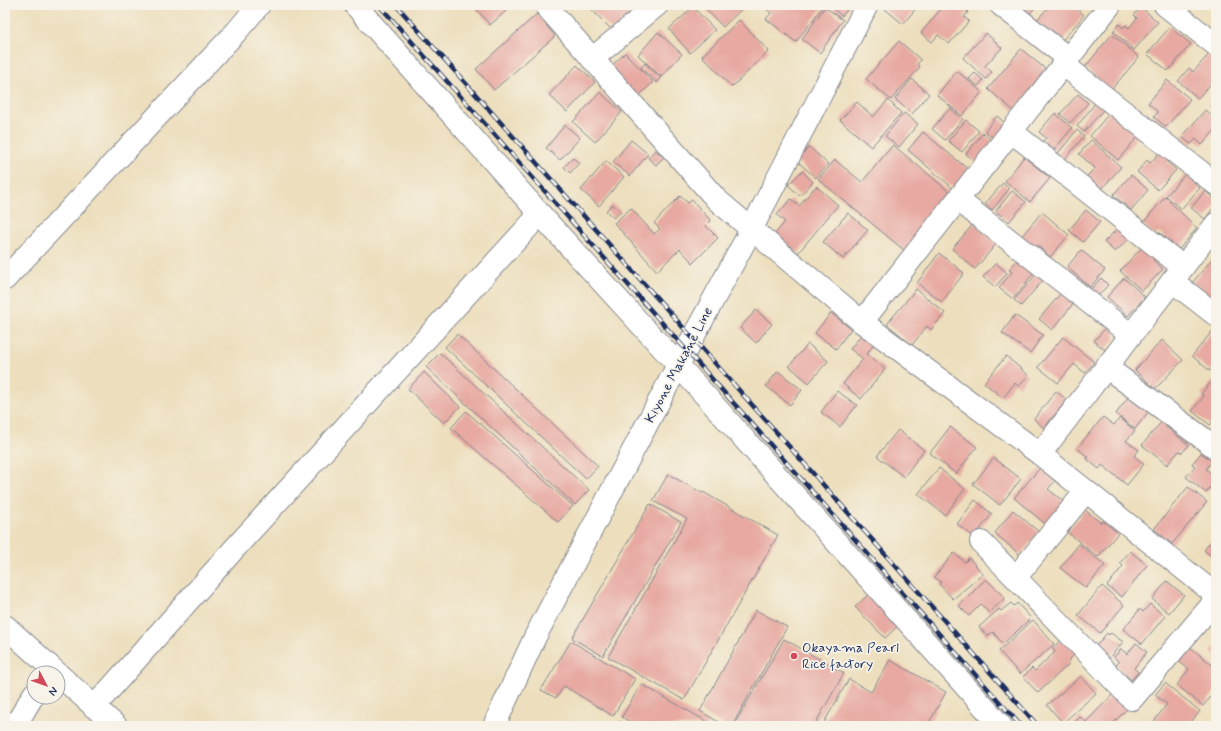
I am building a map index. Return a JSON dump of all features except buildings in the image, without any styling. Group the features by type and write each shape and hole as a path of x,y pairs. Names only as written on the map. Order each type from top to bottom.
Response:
{"street":[{"path":"5,279 236,32 259,5"},
{"path":"355,5 540,214 678,365 1001,726"},
{"path":"545,5 717,200 751,230 862,322 1040,454 1216,595"},
{"path":"592,59 657,5"},
{"name":"Kiyone Makane Line","path":"494,726 535,637 751,230 867,5"},
{"path":"1001,5 1066,62 1216,184"},
{"path":"862,322 1110,5"},
{"path":"1165,5 1216,45"},
{"path":"1012,132 1177,274 1216,315"},
{"path":"958,200 1131,335"},
{"path":"94,707 235,548 540,214"},
{"path":"1040,454 1216,224"},
{"path":"1106,367 1216,448"},
{"path":"1016,577 1086,491"},
{"path":"981,542 1132,699 1216,600"},
{"path":"5,626 46,665"},
{"path":"66,683 116,726"},
{"path":"15,726 27,705"}],"railway":[{"path":"379,5 1021,726"},
{"path":"396,5 1038,726"}],"place":[{"name":"Okayama Pearl Rice factory","path":"794,656"}]}
